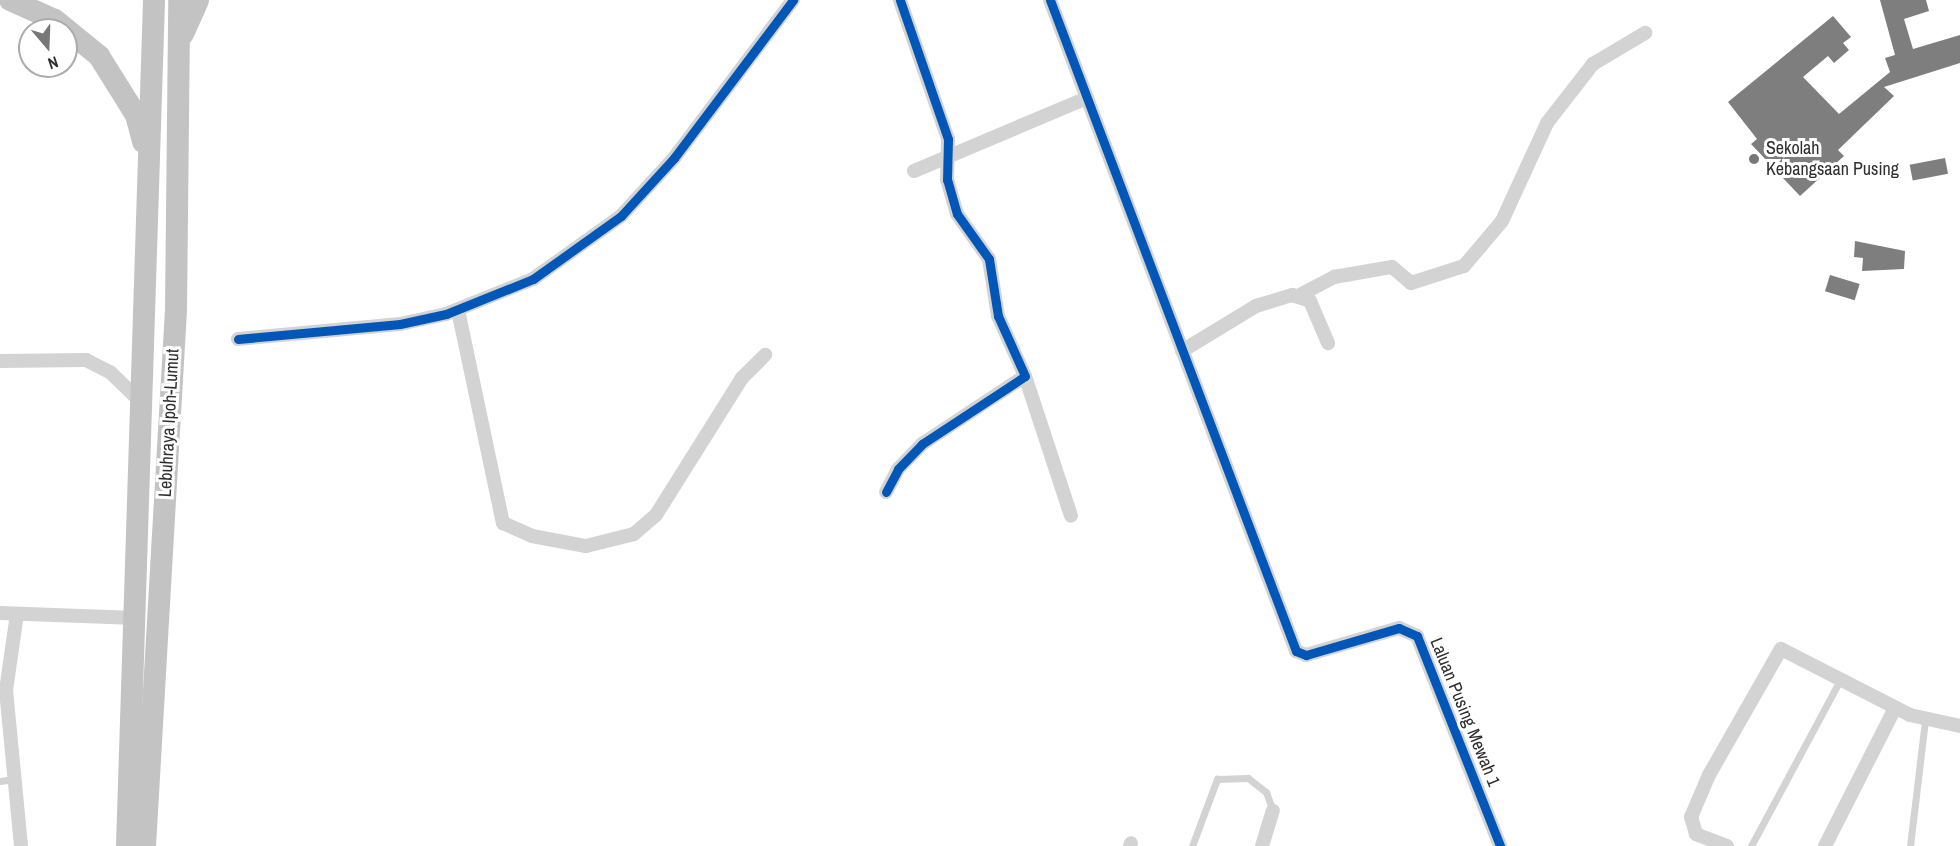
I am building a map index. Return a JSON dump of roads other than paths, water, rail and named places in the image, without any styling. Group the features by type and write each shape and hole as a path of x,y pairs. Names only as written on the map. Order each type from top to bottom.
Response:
{"highway":[{"path":"10,0 55,20 99,56 136,115 150,170"},
{"name":"Lebuhraya Ipoh-Lumut","path":"127,846 136,618 138,399 150,170 154,0"},
{"name":"Lebuhraya Ipoh-Lumut","path":"145,846 176,310 179,0"},
{"path":"179,44 198,0"}],"street":[{"path":"238,339 399,324 458,310 533,279 621,216 674,158 793,0"},
{"path":"900,0 948,139 947,161 957,214 989,259 998,316 1025,376 1071,516"},
{"path":"1050,0 1182,351 1256,306 1299,296 1334,277 1392,267 1411,283 1464,266 1503,221 1547,123 1593,64 1645,33"},
{"path":"914,171 947,161 1087,98"},
{"path":"1299,296 1313,306 1328,343"},
{"path":"458,310 503,523 532,536 586,546 634,534 656,515 742,378 765,355"},
{"name":"Laluan Pusing Mewah 1","path":"1182,351 1301,656 1399,627 1417,636 1500,846"},
{"path":"0,361 87,360 110,372 138,399"},
{"path":"886,492 898,469 922,444 1025,376"},
{"path":"0,613 136,618"},
{"path":"17,615 6,690 17,778 21,846"},
{"path":"1727,846 1696,834 1691,817 1709,775 1781,649 1895,708 1925,720 1960,726"},
{"path":"1825,846 1895,708"},
{"path":"1262,846 1273,812"}],"lane":[{"path":"1751,846 1840,680"},
{"path":"1910,846 1925,720"},
{"path":"0,781 17,778"},
{"path":"1192,846 1217,779 1248,778 1266,792 1273,812"}],"place":[{"name":"Sekolah Kebangsaan Pusing","path":"1754,159"}]}
